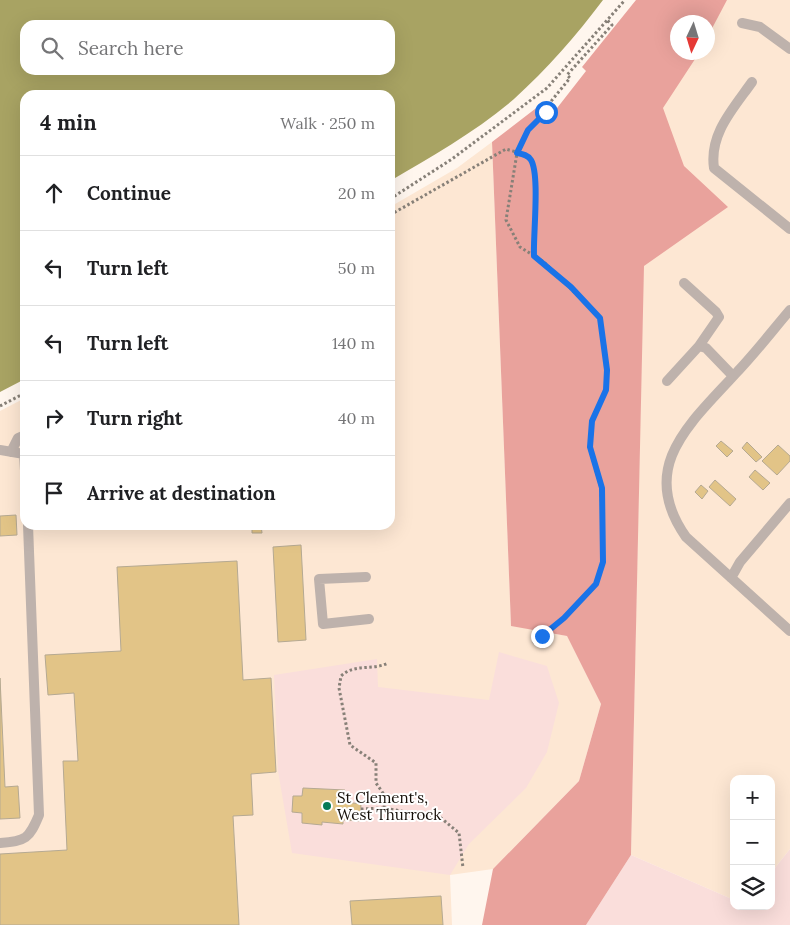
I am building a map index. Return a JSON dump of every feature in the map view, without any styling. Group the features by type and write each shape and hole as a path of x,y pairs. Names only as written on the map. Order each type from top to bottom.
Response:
{"lane":[{"path":"742,23 760,27 790,49"},
{"path":"752,82 721,127 714,143 714,168 790,229"},
{"path":"667,381 699,346 718,318 716,312 684,283"},
{"path":"790,310 698,415 674,448 669,460 666,482 670,507 676,524 686,537 790,631"},
{"path":"699,346 706,348 734,376"},
{"path":"5,451 20,437"},
{"path":"5,451 20,453"},
{"path":"731,578 740,562 790,504"},
{"path":"0,843 18,842 30,835 39,814 28,530"},
{"path":"366,577 319,579 323,624 369,619"}],"path":[{"path":"395,196 452,159 511,117 547,88 624,0"},
{"path":"548,105 570,78 567,75 612,25 607,20"},
{"path":"533,643 564,618 596,584 603,562 602,488 590,447 592,421 606,390 607,370 600,318 571,287 534,256 520,247 506,220 517,153 528,130 546,112"},
{"path":"395,212 506,150 517,153 526,156 532,161 537,184 534,216 534,256"},
{"path":"0,406 20,396"},
{"path":"384,808 385,796 376,783 376,763 350,745 339,688 341,676 354,667 381,666 388,663"},
{"path":"361,809 384,808 441,818 459,833 463,868"}],"shaded area":[{"path":"0,0 603,0 561,52 500,111 438,153 395,178 395,90 20,90 20,382 0,392"},
{"path":"636,0 727,0 715,23 715,15 670,15 670,60 694,60 663,108 684,166 728,207 644,266 631,855 586,925 482,925 493,869 579,781 601,704 567,636 511,626 492,142 544,102 554,112 586,71 582,67"},
{"path":"649,0 790,0 790,849 775,868 775,775 730,775 730,898 631,855"},
{"path":"492,142 511,625 567,636 601,704 579,781 493,869 450,875 452,925 0,925 0,411 20,401 20,530 395,530 395,204 457,168"},
{"path":"499,652 547,666 559,703 547,752 526,788 469,844 450,875 292,853 278,771 274,675 377,659 378,687 489,700"},
{"path":"790,849 790,925 586,925 631,855 730,898 730,910 775,910 775,868"}],"building":[{"path":"721,441 733,451 727,457 716,446"},
{"path":"747,442 762,457 756,462 742,448"},
{"path":"778,445 790,456 790,461 777,475 762,461"},
{"path":"755,470 770,483 763,490 749,477"},
{"path":"715,480 736,499 730,506 709,487"},
{"path":"701,485 708,491 702,499 695,492"},
{"path":"16,515 17,535 0,536 0,516"},
{"path":"252,530 262,530 262,533 252,533"},
{"path":"301,545 306,640 278,642 273,547"},
{"path":"237,561 243,680 271,678 276,772 251,774 253,815 233,816 239,925 0,925 0,854 67,850 63,761 78,761 74,693 48,695 45,655 121,651 117,567"},
{"path":"0,678 5,787 18,786 20,818 0,819"},
{"name":"St Clement's, West Thurrock","path":"303,788 345,790 345,802 361,804 360,821 343,820 343,824 322,822 322,825 302,823 302,813 292,812 293,796 302,796"},
{"path":"441,896 443,925 352,925 350,901"}],"place":[{"name":"St Clement's, West Thurrock","path":"327,806"}],"route":[{"path":"542,636 564,618 596,584 603,562 602,488 590,447 592,421 606,390 607,370 600,318 571,287 544,262 534,256 533,237 537,184 532,161 526,156 517,153 528,130 546,112"}]}
